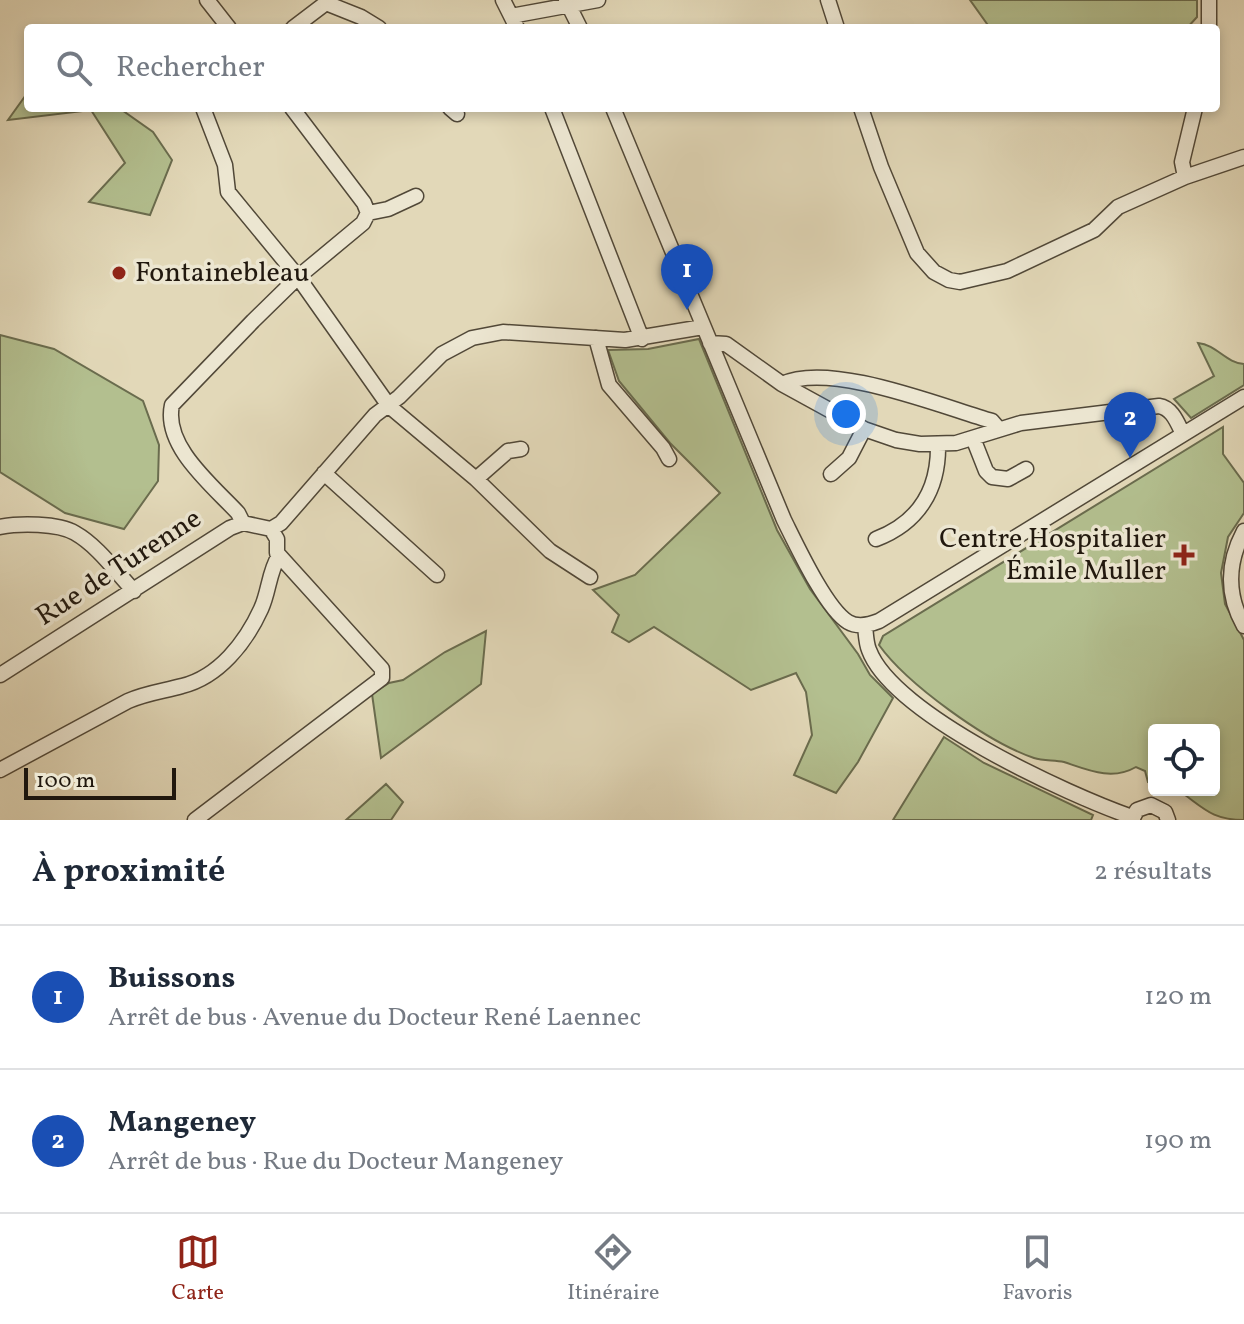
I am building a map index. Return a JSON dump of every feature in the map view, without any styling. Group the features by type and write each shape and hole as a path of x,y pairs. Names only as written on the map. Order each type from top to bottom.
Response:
{"street":[{"path":"207,0 223,24"},
{"path":"503,0 514,22 568,3 598,0"},
{"path":"828,0 836,24"},
{"path":"1209,0 1209,24"},
{"path":"298,24 326,1 372,24"},
{"path":"568,3 578,24"},
{"path":"205,112 225,165 228,192 298,277 389,406 476,479 550,551 590,577"},
{"path":"243,523 238,513 182,453 170,415 172,405 253,321 298,277 363,223 368,213 364,203 295,112"},
{"path":"554,112 642,339"},
{"path":"615,112 784,520 803,559 846,621 865,626 879,621 1244,397"},
{"path":"862,112 881,167 917,253 934,272 949,280 977,279 1007,271 1094,230 1118,207 1185,177 1244,157"},
{"path":"1185,177 1182,162 1194,112"},
{"path":"368,213 388,209 416,196"},
{"path":"0,770 141,695 185,686 214,672 256,619 279,556 277,539 271,529 281,523 375,415 389,406 442,354 485,334 514,332 642,339 703,327"},
{"path":"596,338 609,385 669,459"},
{"path":"710,343 726,344 782,384 864,429 896,440 938,444 973,438 998,428 1159,406 1166,407 1183,434"},
{"path":"782,384 795,378 849,380 992,421 998,428"},
{"path":"831,474 849,458 864,429"},
{"path":"973,438 986,471 992,477 1008,479 1026,469"},
{"path":"876,539 898,531 922,505 934,481 938,444"},
{"path":"476,479 508,451 521,449"},
{"path":"324,473 437,575"},
{"path":"0,527 15,523 74,532 134,591"},
{"name":"Rue de Turenne","path":"0,675 230,528 243,523 271,529"},
{"path":"1244,531 1233,555 1230,577 1234,605 1244,626"},
{"path":"195,820 382,678 382,669 279,556"},
{"path":"865,626 868,649 876,662 920,708 997,756 1069,792 1132,818 1143,806 1151,805 1165,812 1168,820"}],"green space":[{"path":"970,0 1197,0 1197,17 1191,24 987,24"},
{"path":"24,98 24,112 74,112 8,120"},
{"path":"92,112 125,112 153,132 172,160 150,215 89,202 125,163"},
{"path":"0,335 54,349 143,401 159,445 158,481 124,529 65,513 0,472"},
{"path":"699,339 777,530 810,589 870,675 893,698 858,762 836,793 794,775 812,735 806,692 796,673 751,690 654,627 629,642 612,632 619,615 593,590 635,575 720,493 670,443 619,381 608,350 648,349"},
{"path":"1198,343 1244,364 1244,385 1191,418 1174,399 1214,376"},
{"path":"1223,427 1223,454 1244,483 1244,513 1228,537 1221,573 1225,604 1244,640 1244,820 1215,815 1186,796 1220,796 1220,724 1148,724 1148,782 1145,771 1136,767 1109,774 1064,762 1037,759 994,739 928,694 879,645 883,636"},
{"path":"486,631 481,684 381,758 372,694 389,683 403,680 445,652"},
{"path":"944,737 984,763 1093,815 1091,820 893,820"},
{"path":"386,784 403,802 391,820 346,820"}],"place":[{"name":"Fontainebleau","path":"119,273"},
{"name":"Buissons","path":"687,310"},
{"name":"Mangeney","path":"1130,458"},
{"name":"Centre Hospitalier Émile Muller","path":"1184,555"}]}
